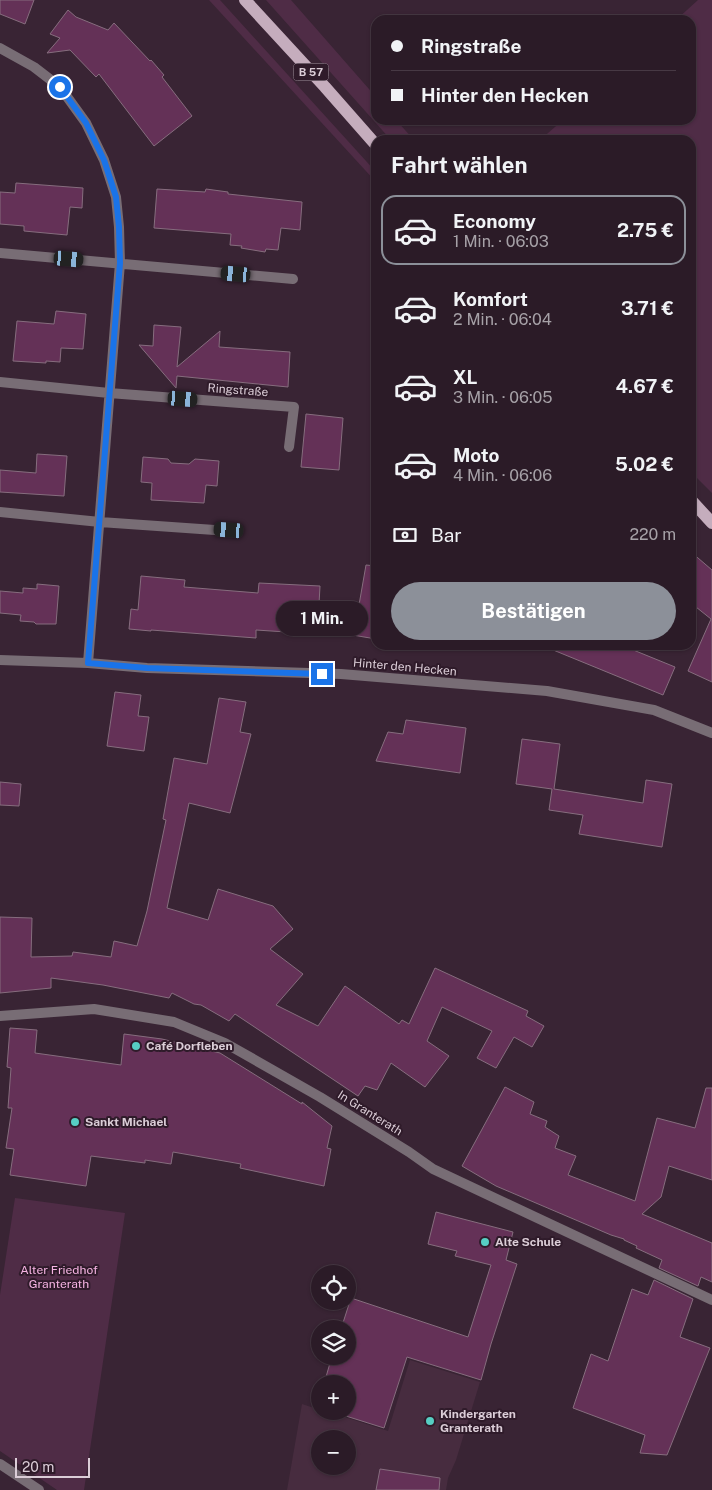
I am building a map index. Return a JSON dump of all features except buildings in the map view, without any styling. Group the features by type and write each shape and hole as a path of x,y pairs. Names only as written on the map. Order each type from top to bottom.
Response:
{"main road":[{"name":"B 57","path":"245,0 371,139"},
{"path":"696,505 712,523"}],"street":[{"path":"0,48 34,66 60,87 86,123 104,160 116,197 120,263 88,663"},
{"path":"0,253 293,279"},
{"name":"Ringstraße","path":"0,382 109,393 294,407 289,447"},
{"path":"0,512 100,522 229,530"},
{"name":"Hinter den Hecken","path":"0,660 88,663 147,668 341,674 547,691 654,710 712,733"},
{"name":"In Granterath","path":"0,1016 94,1009 174,1022 225,1043 285,1077 409,1152 433,1169 712,1300"},
{"path":"0,1464 39,1490"}],"shaded area":[{"name":"Kindergarten Granterath","path":"410,1360 480,1382 456,1460 448,1478 446,1490 287,1490 302,1404 311,1407 311,1420 354,1420 388,1431"}],"green space":[{"path":"209,0 220,0 371,166 371,177"},
{"path":"266,0 291,0 371,91 371,118"},
{"path":"698,0 712,0 712,493 696,477 696,135 546,135 557,125 696,125 696,15 682,15"},
{"path":"378,125 400,125 410,135 387,135"},
{"name":"Alter Friedhof Granterath","path":"15,1198 125,1213 84,1490 57,1490 0,1451 0,1295"}],"place":[{"name":"Café Dorfleben","path":"136,1046"},
{"name":"Sankt Michael","path":"75,1122"},
{"name":"Alte Schule","path":"485,1242"},
{"name":"Kindergarten Granterath","path":"430,1421"}],"route":[{"path":"60,87 86,123 104,160 116,197 119,227 120,263 88,663 147,668 322,674"}]}
